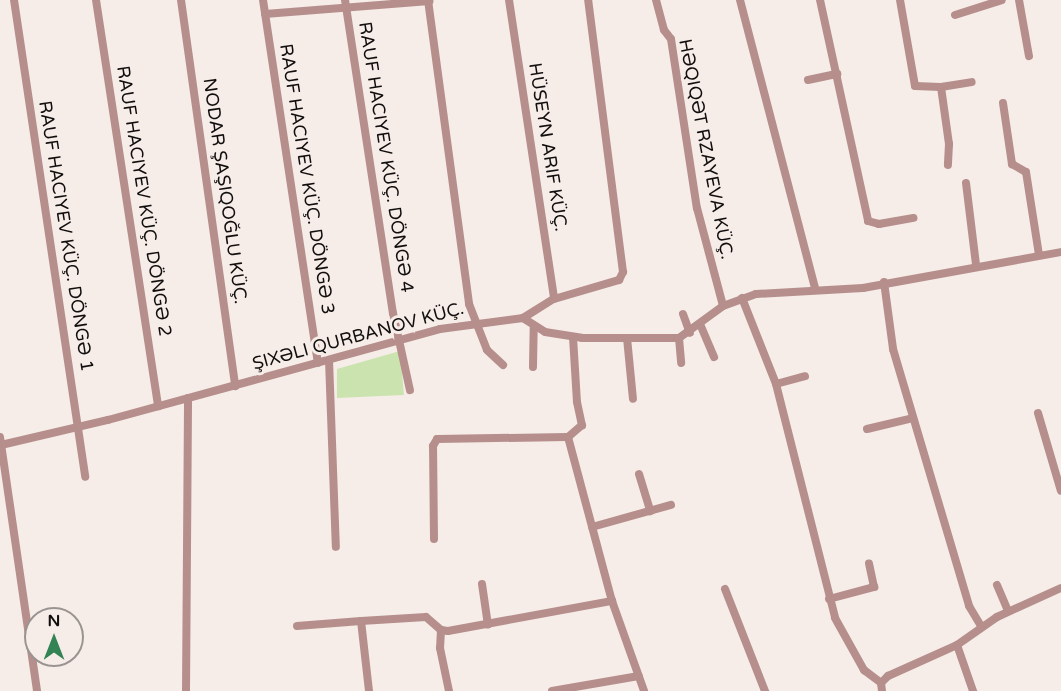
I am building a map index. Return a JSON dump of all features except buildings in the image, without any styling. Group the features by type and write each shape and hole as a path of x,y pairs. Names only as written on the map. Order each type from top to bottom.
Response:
{"street":[{"path":"14,0 85,477"},
{"path":"96,0 158,406"},
{"path":"181,0 235,386"},
{"path":"263,0 318,363"},
{"name":"HÜSEYN ARIF KÜÇ.","path":"509,0 554,299"},
{"path":"28,607 2,461 1,441 78,427 401,340 477,322 523,318 554,299 619,280 623,272 588,0"},
{"name":"HƏQIQƏT RZAYEVA KÜÇ.","path":"656,0 664,30 671,39 697,208 723,306"},
{"path":"740,0 815,288"},
{"path":"820,0 868,221 913,218"},
{"path":"900,0 915,86 941,87 972,82"},
{"path":"955,15 1002,0"},
{"path":"1019,0 1029,56"},
{"path":"265,14 346,4 429,1 469,304 490,355 503,365"},
{"path":"346,4 393,313 401,340 410,390"},
{"path":"808,80 837,74"},
{"path":"941,87 950,144 948,165"},
{"path":"1003,103 1012,164 1026,172 1039,255"},
{"path":"966,183 976,265"},
{"path":"523,318 534,328 573,337 679,338 690,333 723,306 742,298 815,288 849,289 976,265 1061,252"},
{"path":"884,282 893,349 969,606 981,626"},
{"path":"742,298 776,384 829,599 843,635 864,670 882,687 888,676 957,645 981,626 1008,611 1061,588"},
{"path":"683,314 690,333"},
{"path":"700,324 714,357"},
{"path":"533,367 534,328"},
{"path":"434,539 433,446 437,439 568,437 582,425 576,402 573,337"},
{"path":"627,338 633,399"},
{"path":"679,338 681,363"},
{"path":"329,360 336,547"},
{"path":"776,384 806,376"},
{"path":"186,691 188,398"},
{"path":"1038,413 1061,491"},
{"path":"867,429 913,418"},
{"path":"568,437 612,602 645,691"},
{"path":"639,474 650,511"},
{"path":"592,527 671,505"},
{"path":"829,599 874,586 869,564"},
{"path":"482,584 488,625"},
{"path":"997,585 1008,611"},
{"path":"725,590 765,691"},
{"path":"297,626 426,617 441,630 488,625 612,602"},
{"path":"361,621 369,691"},
{"path":"441,630 440,648 449,691"},
{"path":"957,645 973,691"},
{"path":"36,667 37,691"},
{"path":"552,691 639,676"}],"green space":[{"path":"400,351 404,395 337,398 337,369"}]}
